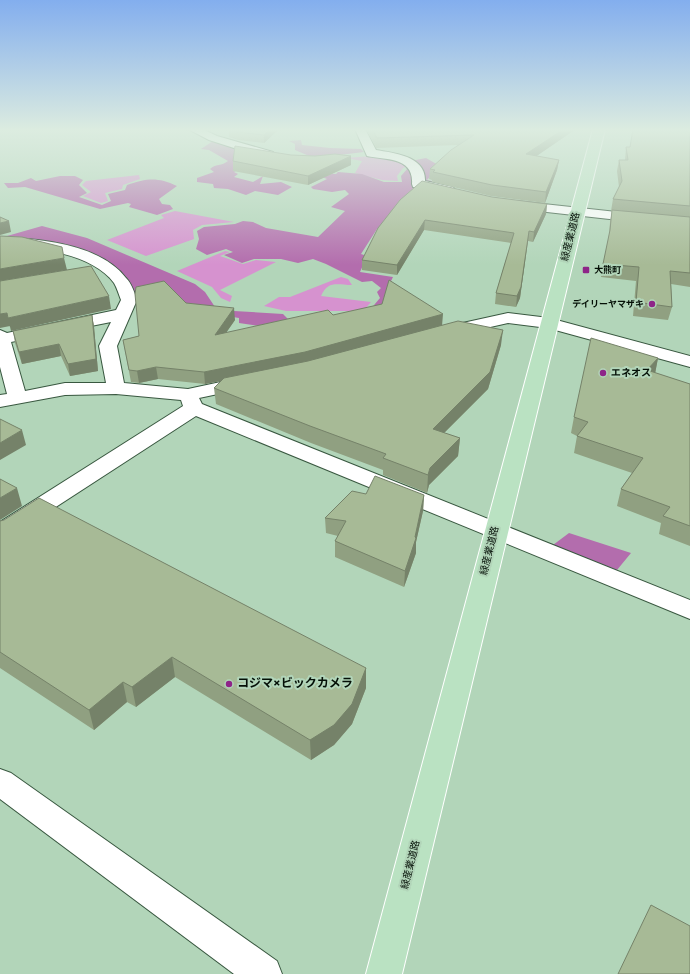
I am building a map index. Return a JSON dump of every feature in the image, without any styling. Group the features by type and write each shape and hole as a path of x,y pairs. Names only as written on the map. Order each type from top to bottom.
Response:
{"main road":[{"name":"緑産業道路","path":"384,974 587,174"}],"street":[{"path":"419,174 420,177 418,184 460,193"},
{"path":"506,203 690,224"},
{"path":"0,243 16,241 59,248 103,264 120,281 129,300 108,346 116,388"},
{"path":"85,273 108,269"},
{"path":"18,398 1,337 123,314"},
{"path":"430,337 475,324 508,318 549,323 690,362"},
{"path":"0,533 191,401 263,379"},
{"path":"0,401 65,389 116,388 191,401 690,610"},
{"path":"0,782 264,974"}],"shaded area":[{"path":"207,174 237,174 234,177 253,182 263,176 260,184 281,182 292,187 278,195 255,191 246,195 228,189 214,188 213,184 197,182 197,178"},
{"path":"322,174 363,174 384,182 402,182 401,176 402,174 417,174 424,187 382,229 377,229 361,254 367,256 360,272 393,277 386,291 392,292 378,312 369,311 380,298 377,292 381,288 372,281 362,282 313,259 298,263 281,259 254,259 242,263 224,255 233,252 226,249 207,255 196,249 199,239 197,231 204,227 235,224 243,221 253,222 266,228 318,237 345,211 331,207 349,194 345,190 332,192 313,189 311,187 327,179 320,176"},
{"path":"361,174 398,174 398,181 382,180"},
{"path":"418,174 432,174 427,180 448,184 443,188 422,183"},
{"path":"139,175 140,179 123,185 122,189 105,193 108,201 101,203 83,196 91,192 82,185 86,181"},
{"path":"60,176 75,176 83,180 79,185 87,193 79,197 102,205 111,201 108,194 125,190 127,185 147,180 164,181 177,186 159,199 162,204 170,205 173,209 157,215 129,207 131,204 128,203 100,209 25,187 8,188 4,183 18,183 31,178 36,181"},
{"path":"175,211 234,222 202,225 193,230 194,239 146,256 107,240 164,218 161,215"},
{"path":"42,226 87,238 195,284 205,292 215,307 234,311 283,314 288,319 260,326 239,323 239,318 147,303 135,304 105,262 0,238"},
{"path":"225,251 230,252 220,256 243,264 256,260 276,262 220,290 232,296 230,302 221,298 212,287 177,271"},
{"path":"341,277 348,279 352,285 330,285 321,296 371,302 365,309 352,311 286,311 264,306 279,297 290,297"},
{"path":"569,533 631,553 617,570 553,545"}],"building":[{"path":"444,174 553,174 546,192 492,185"},
{"path":"621,174 690,174 690,206 613,199 622,181"},
{"path":"422,181 492,197 547,204 534,232 529,231 521,287 517,296 496,293 514,233 425,220 397,265 362,260 378,228 400,200"},
{"path":"612,210 690,217 690,273 670,271 672,307 636,302 639,267 603,264 610,230"},
{"path":"0,217 9,221 0,223"},
{"path":"0,236 22,237 62,247 64,258 0,269"},
{"path":"91,266 109,296 8,318 7,313 0,314 0,281"},
{"path":"389,280 443,314 305,352 204,372 156,367 137,371 129,370 123,340 139,336 135,294 136,287 164,281 186,303 234,308 215,335 328,310 333,315 382,304"},
{"path":"92,315 96,359 68,364 59,344 19,352 13,331"},
{"path":"458,321 503,330 490,372 433,429 460,438 430,468 428,475 383,458 386,454 214,388 224,378 308,361"},
{"path":"591,338 658,358 647,370 690,384 690,526 663,516 670,507 621,489 643,458 577,436 588,422 574,417"},
{"path":"0,419 22,430 0,443"},
{"path":"375,476 424,495 416,538 405,571 335,541 346,521 325,518 352,491 366,494"},
{"path":"0,479 17,488 0,498"},
{"path":"39,498 366,668 352,704 334,725 310,740 172,657 132,687 123,682 89,710 0,652 0,521"},
{"path":"651,905 690,926 690,974 618,974"}],"place":[{"name":"大熊町","path":"586,270"},
{"name":"デイリーヤマザキ","path":"652,304"},
{"name":"エネオス","path":"603,373"},
{"name":"コジマ×ビックカメラ","path":"229,684"}]}
